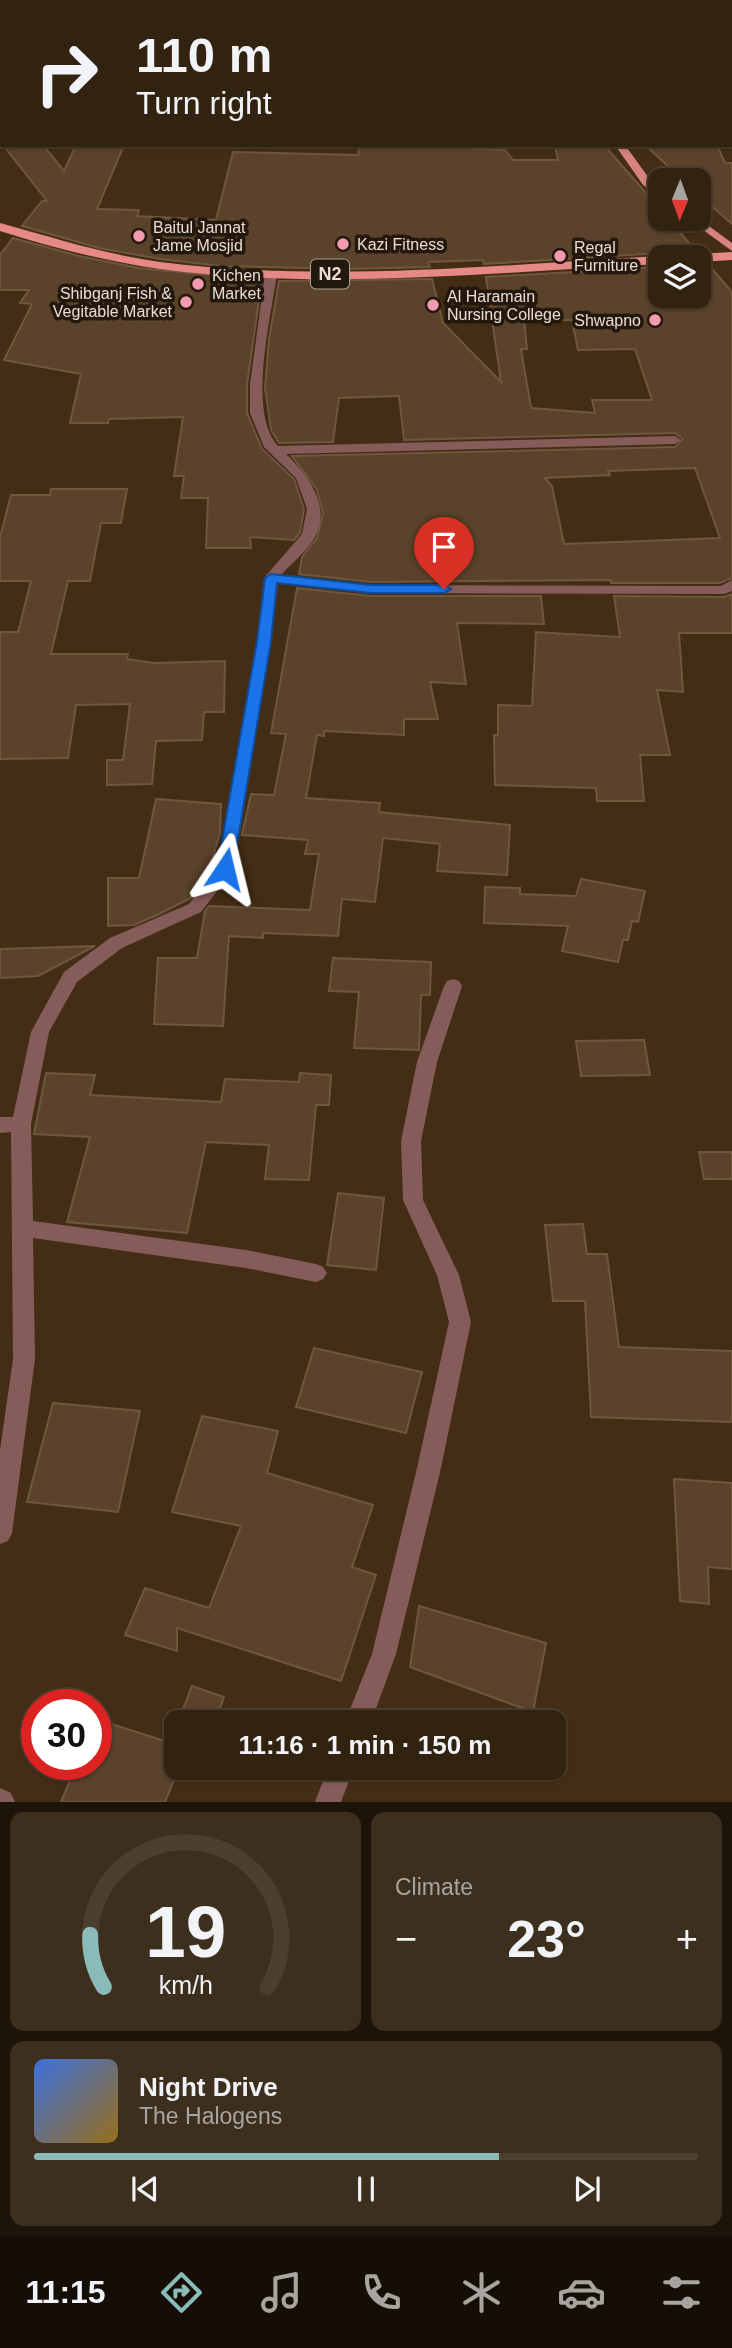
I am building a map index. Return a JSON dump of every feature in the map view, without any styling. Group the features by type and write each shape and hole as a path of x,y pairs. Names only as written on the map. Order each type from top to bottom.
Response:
{"highway":[{"name":"N2","path":"0,228 62,247 130,262 232,274 367,274 648,261"},
{"path":"711,257 732,256"}],"main road":[{"path":"621,147 648,184"},
{"path":"710,231 732,248"}],"street":[{"path":"0,1533 24,1359 20,1124 40,1032 69,977 116,943 195,908 225,869 264,641 271,578 309,535 314,509 302,477 269,444 256,413 256,384 271,274"},
{"path":"275,450 675,440"},
{"path":"271,578 371,589 724,590 732,584"},
{"path":"363,1710 384,1654 429,1468 460,1322 448,1275 413,1199 411,1141 427,1062 453,986"},
{"path":"0,1125 20,1124"},
{"path":"22,1228 247,1259 317,1273"},
{"path":"328,1802 336,1780"}],"building":[{"path":"5,147 45,147 64,171 75,147 123,147 97,209 139,210 137,216 216,220 233,152 359,155 358,147 435,147 505,150 513,160 558,160 555,147 606,147 648,195 648,231 679,231 691,245 648,245 648,254 484,264 483,260 428,262 430,267 346,269 221,266 99,248 22,226 42,201 47,201"},
{"path":"647,147 718,147 725,163 732,163 732,224 711,205 711,168 670,168"},
{"path":"13,238 79,256 139,268 262,280 247,384 247,413 262,449 294,479 304,509 300,533 294,540 250,537 251,548 206,548 208,498 181,498 184,476 174,476 183,417 70,423 81,374 4,360 32,304 20,303 29,290 0,290 0,255"},
{"path":"648,268 648,308 711,308 711,268 732,292 732,578 720,583 611,583 611,580 371,582 299,574 302,557 317,538 323,513 317,490 292,456 675,447 683,439 675,433 404,440 399,396 339,398 333,442 279,443 271,430 265,388 269,339 279,281 432,279 443,323 501,382 486,277","holes":["524,320 572,320 578,350 635,349 652,400 592,400 595,413 531,408 521,349 527,349","695,468 720,538 564,544 552,486 545,478 610,475 608,471"]},
{"path":"51,489 127,489 121,523 101,523 90,581 68,581 51,654 128,654 127,659 154,663 225,661 224,712 204,712 202,740 156,741 152,784 107,785 107,760 123,760 130,704 76,705 68,758 0,759 0,632 18,632 31,581 0,581 0,537 11,495 50,495"},
{"path":"297,588 371,596 541,596 544,624 457,623 466,684 430,682 438,719 404,719 404,735 324,731 324,736 317,735 306,798 380,803 379,812 510,825 507,875 437,871 440,844 383,838 375,902 342,899 338,936 263,933 263,938 229,936 223,1026 154,1024 158,958 197,958 205,911 209,906 310,910 319,854 305,854 308,840 242,835 251,794 274,795 286,734 271,733"},
{"path":"732,594 732,633 679,633 683,692 657,690 670,755 640,755 644,801 597,801 596,788 495,785 494,735 498,735 498,705 532,706 536,632 620,637 614,596 724,597"},
{"path":"156,799 221,804 220,833 207,877 191,898 157,915 134,925 108,926 108,878 139,878"},
{"path":"581,879 645,891 638,922 632,921 628,940 623,940 618,962 562,951 568,926 484,923 485,887 520,888 520,894 576,896"},
{"path":"95,946 38,976 0,978 0,949"},
{"path":"333,958 431,962 430,995 421,995 419,1050 354,1048 359,992 329,991"},
{"path":"644,1040 650,1075 581,1076 576,1041"},
{"path":"46,1073 95,1075 90,1095 221,1102 225,1079 299,1082 300,1073 331,1075 329,1105 316,1105 309,1180 265,1179 269,1145 206,1142 187,1233 67,1222 90,1137 34,1134"},
{"path":"699,1152 732,1152 732,1179 704,1179"},
{"path":"338,1193 384,1198 376,1270 327,1265"},
{"path":"583,1224 587,1254 607,1254 619,1347 732,1351 732,1422 591,1417 585,1301 553,1301 545,1225"},
{"path":"314,1348 422,1372 406,1433 296,1407"},
{"path":"53,1403 140,1411 118,1512 27,1502"},
{"path":"202,1416 278,1431 267,1473 373,1505 352,1567 376,1575 341,1681 177,1628 177,1651 125,1635 145,1588 209,1608 241,1526 172,1512"},
{"path":"674,1479 732,1483 732,1569 708,1567 709,1604 680,1601"},
{"path":"419,1606 546,1643 533,1710 410,1667"},
{"path":"192,1686 224,1697 219,1710 183,1710"},
{"path":"112,1724 164,1741 164,1780 174,1780 165,1802 61,1802 70,1780 112,1780"}],"place":[{"name":"Baitul Jannat Jame Mosjid","path":"139,236"},
{"name":"Kazi Fitness","path":"343,244"},
{"name":"Regal Furniture","path":"560,256"},
{"name":"Kichen Market","path":"198,284"},
{"name":"Shibganj Fish & Vegitable Market","path":"186,302"},
{"name":"Al Haramain Nursing College","path":"433,305"},
{"name":"Shwapno","path":"655,320"}],"route":[{"path":"225,869 264,641 271,578 371,589 444,589"}]}
